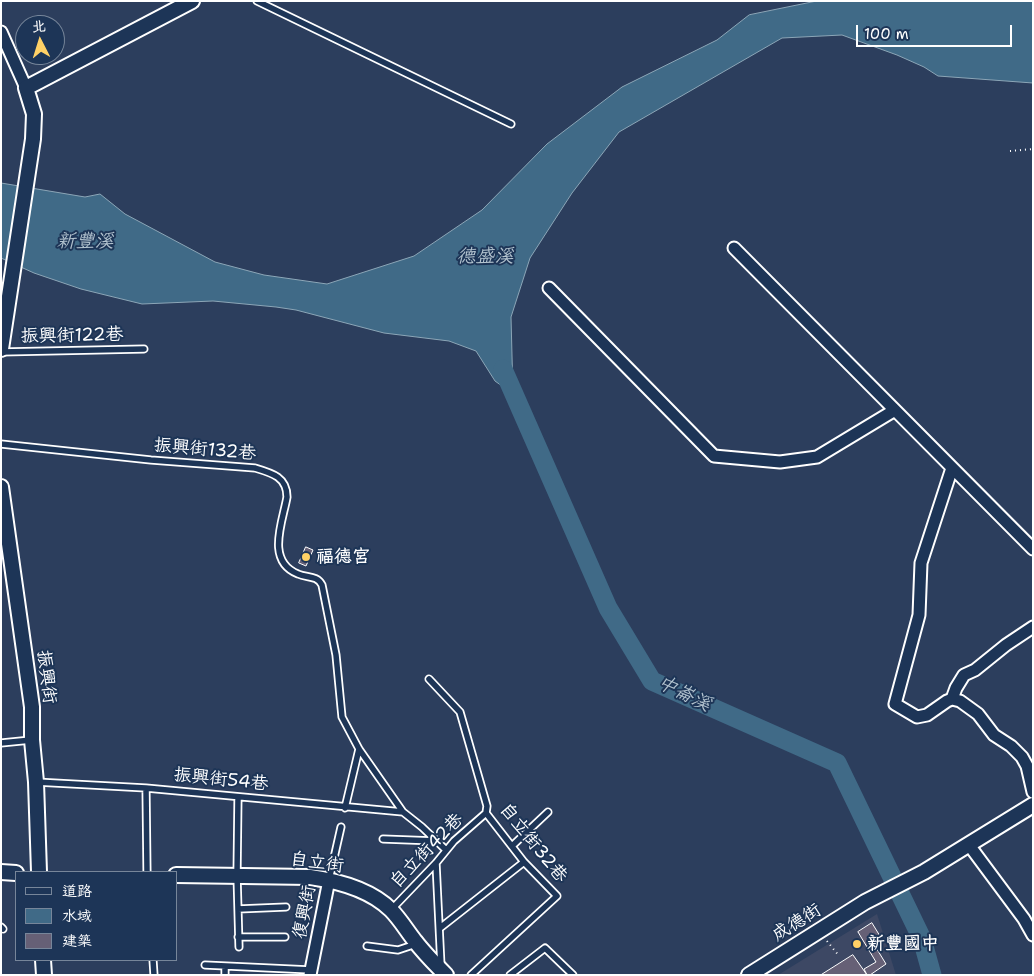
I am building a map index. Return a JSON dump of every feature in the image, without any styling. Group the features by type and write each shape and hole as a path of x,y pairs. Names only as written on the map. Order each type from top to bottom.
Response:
{"street":[{"path":"26,88 192,1"},
{"path":"1,32 26,88 34,114 34,140 4,313 1,351"},
{"path":"734,248 1033,549"},
{"path":"549,288 714,456 780,462 816,457 895,410"},
{"path":"952,468 921,563 919,615 895,704 917,717 927,715 952,699 960,702 978,714 994,735 1011,746 1022,757 1029,772 1033,792"},
{"name":"振興街","path":"1,487 32,707 39,871"},
{"path":"952,699 956,688 964,676 1033,627"},
{"path":"1033,805 969,846 1024,919 1033,935"},
{"name":"成德街","path":"749,975 865,902 924,872 969,846"},
{"path":"1,872 15,873"},
{"name":"自立街","path":"178,875 310,877 329,880 358,889 391,910 417,944 444,972"},
{"name":"復興街","path":"311,972 329,880"},
{"path":"44,961 44,975"}],"lane":[{"path":"257,1 511,124"},
{"name":"振興街122巷","path":"1,351 144,350"},
{"name":"振興街132巷","path":"1,444 151,460 255,468 271,472 283,481 287,497 278,534 278,548 285,564 290,570 297,574 317,579 322,585 336,655 342,717 359,749"},
{"name":"自立街32巷","path":"429,679 460,712 487,806 486,814 524,862 557,896 471,975"},
{"path":"1,743 32,740"},
{"path":"345,808 359,749"},
{"path":"359,749 403,812 446,850"},
{"name":"振興街54巷","path":"36,782 146,788 403,812"},
{"path":"146,788 147,871"},
{"path":"238,797 237,875 239,948"},
{"path":"512,846 548,812"},
{"name":"自立街42巷","path":"391,910 436,863 454,841 486,814"},
{"name":"復興街","path":"329,880 341,827"},
{"path":"383,839 436,841"},
{"path":"440,928 524,862"},
{"path":"436,863 444,972"},
{"path":"238,909 286,908"},
{"path":"238,937 286,937"},
{"path":"367,946 398,950 417,944"},
{"path":"510,975 545,948 572,975"},
{"path":"153,961 154,975"},
{"path":"205,965 311,972"},
{"path":"224,966 225,975"}],"path":[{"path":"1010,151 1033,149"},
{"path":"820,931 839,956"}],"shaded area":[{"name":"新豐國中","path":"877,914 896,975 778,975"}],"water":[{"path":"817,1 1033,1 1033,83 938,76 924,67 897,55 842,35 782,38 619,132 572,193 530,258 511,317 513,394 495,381 476,351 449,341 384,333 296,310 276,307 213,301 142,304 81,289 34,273 1,258 1,183 85,197 100,194 125,214 215,262 264,275 327,284 414,256 482,210 547,144 622,87 717,40 749,15"}],"building":[{"name":"福德宫","path":"306,547 313,550 306,566 299,563"},
{"path":"872,923 883,941 875,946 886,964 870,975 867,975 864,969 876,962 858,932"},
{"path":"853,955 867,975 821,975"}],"waterway":[{"name":"中崙溪","path":"503,369 608,608 652,681 837,763 922,939 932,975"}],"place":[{"name":"福德宫","path":"306,557"},
{"name":"新豐國中","path":"857,944"}],"water label":[{"name":"新豐溪","path":"85,242"},
{"name":"德盛溪","path":"485,257"}]}
